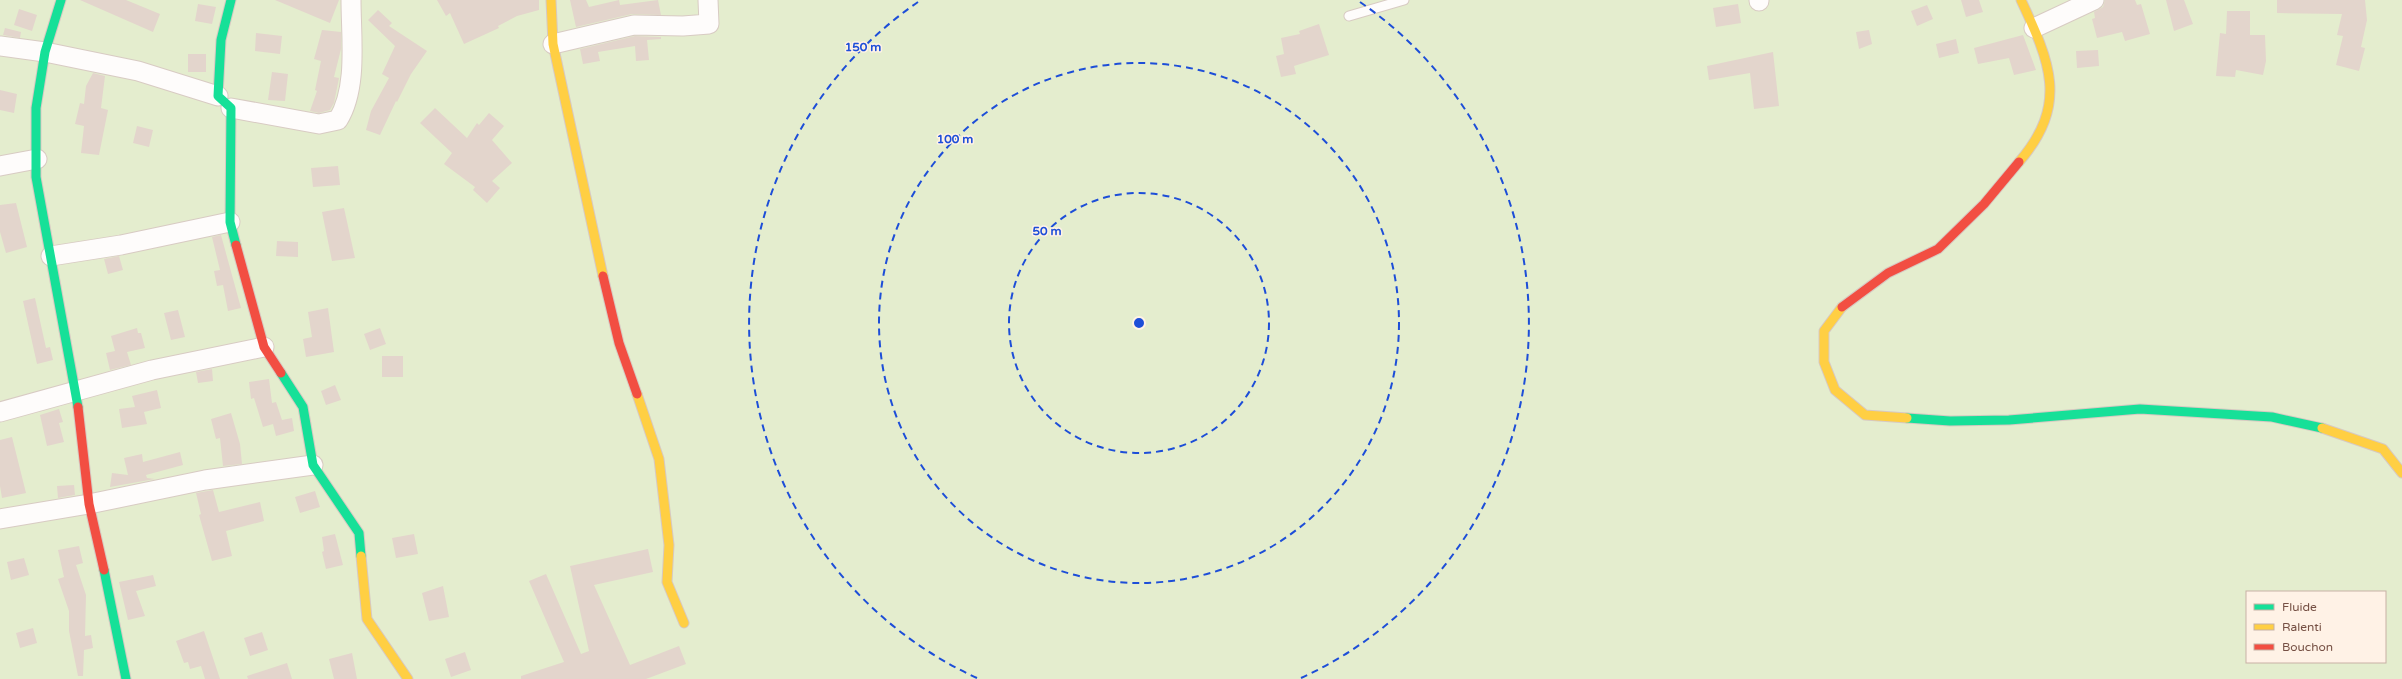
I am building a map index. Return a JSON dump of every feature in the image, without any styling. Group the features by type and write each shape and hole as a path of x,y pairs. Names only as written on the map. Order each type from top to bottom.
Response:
{"street":[{"path":"61,0 45,52 36,108 36,177 76,391 89,504 117,629 126,679"},
{"path":"218,96 221,40 231,0"},
{"path":"0,46 45,52 138,71 218,96 231,108 319,124 338,120 346,108 353,44 350,0"},
{"path":"551,0 553,44 619,343 659,460 669,545 667,582 684,623"},
{"path":"553,44 634,25 683,26 709,24 708,0"},
{"path":"2022,0 2049,70 2051,101 2033,146 1984,204 1938,249 1888,273 1843,305 1824,331 1824,362 1836,390 1865,415 1935,420 2010,420 2140,409 2272,417 2320,428 2384,449 2402,473"},
{"path":"2034,28 2094,0"},
{"path":"231,108 230,222 264,347 303,408 313,465 359,533 367,619 408,679"},
{"path":"0,166 37,159"},
{"path":"51,256 121,245 230,222"},
{"path":"0,412 152,370 264,347"},
{"path":"0,519 89,504 205,480 313,465"}],"lane":[{"path":"1350,16 1404,0"}],"green space":[{"path":"0,0 2402,0 2402,679 0,679"}],"building":[{"path":"80,0 126,0 160,14 153,32"},
{"path":"275,0 339,0 330,23"},
{"path":"437,0 539,0 539,10 517,16 498,26 499,28 464,44 450,13 446,16"},
{"path":"570,0 586,0 589,7 619,0 620,5 658,0 661,15 632,14 576,27"},
{"path":"1961,0 1979,0 1983,12 1966,17"},
{"path":"2105,0 2135,0 2137,5 2141,4 2150,34 2125,41 2122,32 2097,38 2092,19 2095,18 2094,12 2103,7"},
{"path":"2166,0 2184,0 2193,24 2174,31"},
{"path":"2277,0 2365,0 2367,20 2361,47 2365,48 2359,71 2336,65 2343,36 2337,35 2342,14 2277,13"},
{"path":"198,4 216,7 212,24 195,21"},
{"path":"1738,4 1741,23 1716,27 1713,8"},
{"path":"1927,5 1933,19 1917,26 1911,11"},
{"path":"19,9 37,15 32,31 14,25"},
{"path":"378,10 392,23 389,26 427,51 411,74 380,135 366,130 371,111 389,78 382,74 395,46 368,20"},
{"path":"2227,11 2250,11 2250,35 2265,35 2266,61 2263,75 2236,70 2235,77 2216,76 2220,33 2226,34"},
{"path":"1319,24 1329,55 1294,66 1296,74 1281,77 1276,56 1284,54 1281,38 1300,34 1299,31"},
{"path":"5,28 21,32 20,38 3,35"},
{"path":"322,30 341,32 341,49 334,77 339,78 334,103 330,110 319,113 310,111 317,91 315,90 321,61 314,59"},
{"path":"1869,30 1872,44 1859,49 1856,32"},
{"path":"256,33 282,36 280,54 255,51"},
{"path":"2023,35 2036,70 2014,75 2009,58 1978,64 1974,48"},
{"path":"635,36 661,37 661,39 647,40 649,60 636,61 635,46 598,52 600,61 583,64 580,49"},
{"path":"1956,39 1959,53 1939,58 1936,44"},
{"path":"2098,50 2099,66 2077,68 2076,51"},
{"path":"1773,52 1779,106 1754,109 1750,73 1709,80 1707,66"},
{"path":"188,54 206,54 206,72 188,72"},
{"path":"272,72 288,74 285,101 268,100"},
{"path":"93,73 105,76 101,108 108,110 99,155 81,153 84,126 75,124 80,103 84,104 86,86"},
{"path":"0,90 17,94 14,113 0,110"},
{"path":"435,108 467,138 477,123 479,125 489,113 504,126 492,140 512,163 492,181 500,188 487,203 473,190 475,187 444,164 452,153 420,123"},
{"path":"137,126 153,130 149,147 133,143"},
{"path":"338,166 340,185 313,187 311,168"},
{"path":"16,203 27,247 6,253 0,232 0,205"},
{"path":"344,208 355,258 332,261 322,212"},
{"path":"221,235 241,308 228,311 223,285 217,286 214,271 220,270 212,237"},
{"path":"277,241 298,242 298,257 276,256"},
{"path":"119,256 123,270 108,274 104,259"},
{"path":"35,298 46,348 50,347 53,360 37,364 23,301"},
{"path":"328,308 334,352 306,357 303,339 312,337 308,312"},
{"path":"178,310 185,337 171,340 164,313"},
{"path":"137,328 138,333 141,333 145,348 127,352 131,365 110,370 106,353 115,351 111,336"},
{"path":"380,328 386,344 370,350 364,334"},
{"path":"382,356 403,356 403,377 382,377"},
{"path":"212,369 213,381 198,383 196,372"},
{"path":"269,379 272,403 276,402 282,420 292,418 294,431 276,436 273,424 263,427 254,398 251,399 249,382"},
{"path":"335,385 341,400 326,405 321,391"},
{"path":"157,390 161,408 144,412 147,424 122,428 119,409 135,407 132,396"},
{"path":"59,409 63,422 59,423 64,442 47,446 40,415"},
{"path":"231,413 240,444 242,464 223,466 220,438 216,439 211,419"},
{"path":"12,437 26,493 2,498 0,486 0,440"},
{"path":"180,452 183,465 146,475 147,478 155,479 110,487 112,473 128,475 124,458 142,454 143,462"},
{"path":"74,485 75,495 58,498 57,486"},
{"path":"213,490 219,512 260,502 264,521 226,531 232,556 212,561 199,515 201,514 196,493"},
{"path":"315,491 320,507 300,513 295,497"},
{"path":"335,534 343,565 326,569 322,552 324,551 322,537"},
{"path":"414,534 418,554 396,558 392,538"},
{"path":"79,546 83,563 76,565 86,595 85,636 91,635 93,648 84,650 83,676 78,676 69,631 69,611 58,579 64,577 58,550"},
{"path":"648,549 653,572 594,585 630,665 679,646 686,664 646,679 521,679 521,676 564,662 529,581 546,574 581,654 589,651 570,566"},
{"path":"24,558 29,575 11,580 7,562"},
{"path":"153,575 156,586 136,591 145,616 128,620 119,582"},
{"path":"443,586 449,617 429,621 422,593"},
{"path":"33,628 37,643 20,648 16,633"},
{"path":"204,631 220,679 205,679 201,666 190,669 188,662 184,663 176,641"},
{"path":"262,632 268,650 250,656 244,638"},
{"path":"465,652 471,670 451,677 445,659"},
{"path":"352,653 357,679 334,679 329,659"},
{"path":"287,663 292,679 248,679 247,676"}],"traffic: fast":[{"path":"61,0 45,52 36,108 36,177 78,407"},
{"path":"231,0 221,40 218,96 231,108 230,222 236,245"},
{"path":"281,373 303,407 313,465 359,533 361,556"},
{"path":"1907,418 1950,421 2009,420 2140,409 2272,417 2322,428"},
{"path":"104,570 126,679"}],"traffic: slow":[{"path":"551,0 553,44 603,276"},
{"path":"2019,162 2035,141 2044,121 2049,102 2050,82 2040,43 2021,0"},
{"path":"1842,307 1824,331 1824,362 1835,390 1865,415 1907,418"},
{"path":"637,394 659,459 669,545 667,582 684,623"},
{"path":"2322,428 2383,449 2402,473"},
{"path":"361,556 367,619 408,679"}],"traffic: jam":[{"path":"1842,307 1888,273 1938,249 1984,204 2019,162"},
{"path":"236,245 264,347 281,373"},
{"path":"603,276 619,343 637,394"},
{"path":"78,407 89,504 104,570"}]}
